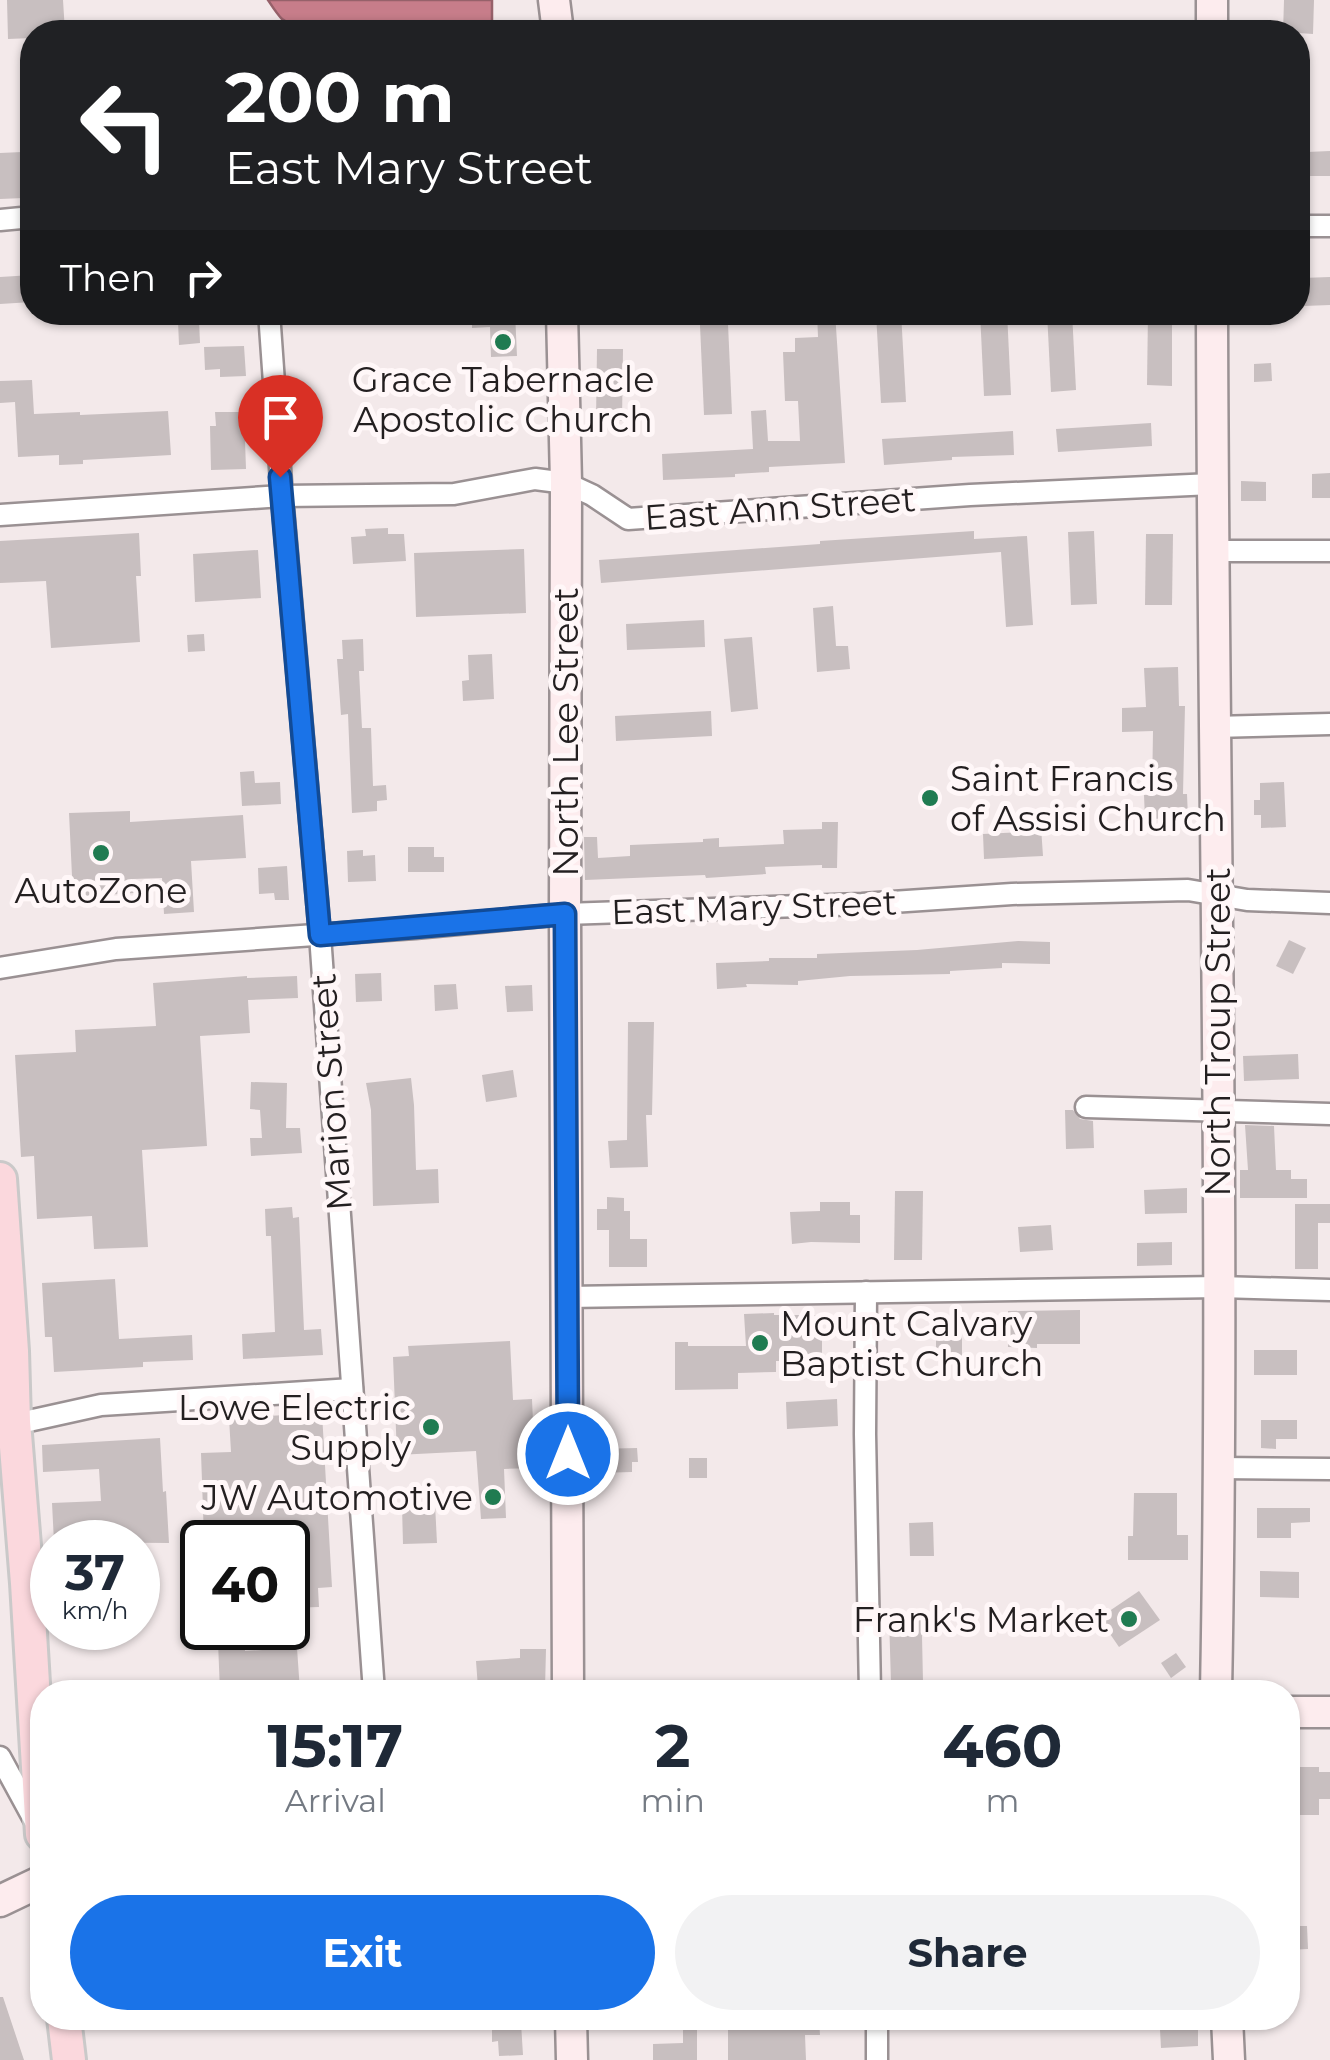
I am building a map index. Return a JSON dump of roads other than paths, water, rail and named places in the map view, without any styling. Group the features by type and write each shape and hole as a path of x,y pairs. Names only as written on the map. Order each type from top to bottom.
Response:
{"main road":[{"path":"0,1179 12,1352 7,1426 27,1583 33,1680"},
{"path":"65,2030 69,2060"}],"street":[{"name":"Marion Street","path":"270,325 320,935 373,1680"},
{"name":"North Lee Street","path":"562,325 566,483 568,1680"},
{"name":"North Troup Street","path":"1212,325 1219,1287 1216,1680"},
{"name":"East Ann Street","path":"0,515 282,496 454,494 536,479 566,483 628,519 970,495 1212,484"},
{"path":"1213,551 1330,550"},
{"path":"1214,728 1330,724"},
{"name":"East Mary Street","path":"0,968 116,949 565,914 1188,890 1247,900 1330,903"},
{"path":"1086,1107 1330,1114"},
{"path":"568,1297 1219,1287 1330,1290"},
{"path":"866,1292 870,1680"},
{"path":"7,1426 101,1406 352,1389"},
{"path":"1218,1468 1330,1469"},
{"path":"1300,1712 1330,1712"},
{"path":"0,1757 30,1813"},
{"path":"0,1900 30,1886"},
{"path":"571,2030 572,2060"},
{"path":"877,2030 878,2060"},
{"path":"1227,2030 1228,2060"}],"place":[{"name":"Grace Tabernacle Apostolic Church","path":"503,342"},
{"name":"Saint Francis of Assisi Church","path":"930,798"},
{"name":"AutoZone","path":"101,853"},
{"name":"Mount Calvary Baptist Church","path":"760,1343"},
{"name":"Lowe Electric Supply","path":"431,1427"},
{"name":"JW Automotive","path":"493,1497"},
{"name":"Frank's Market","path":"1129,1619"}]}
